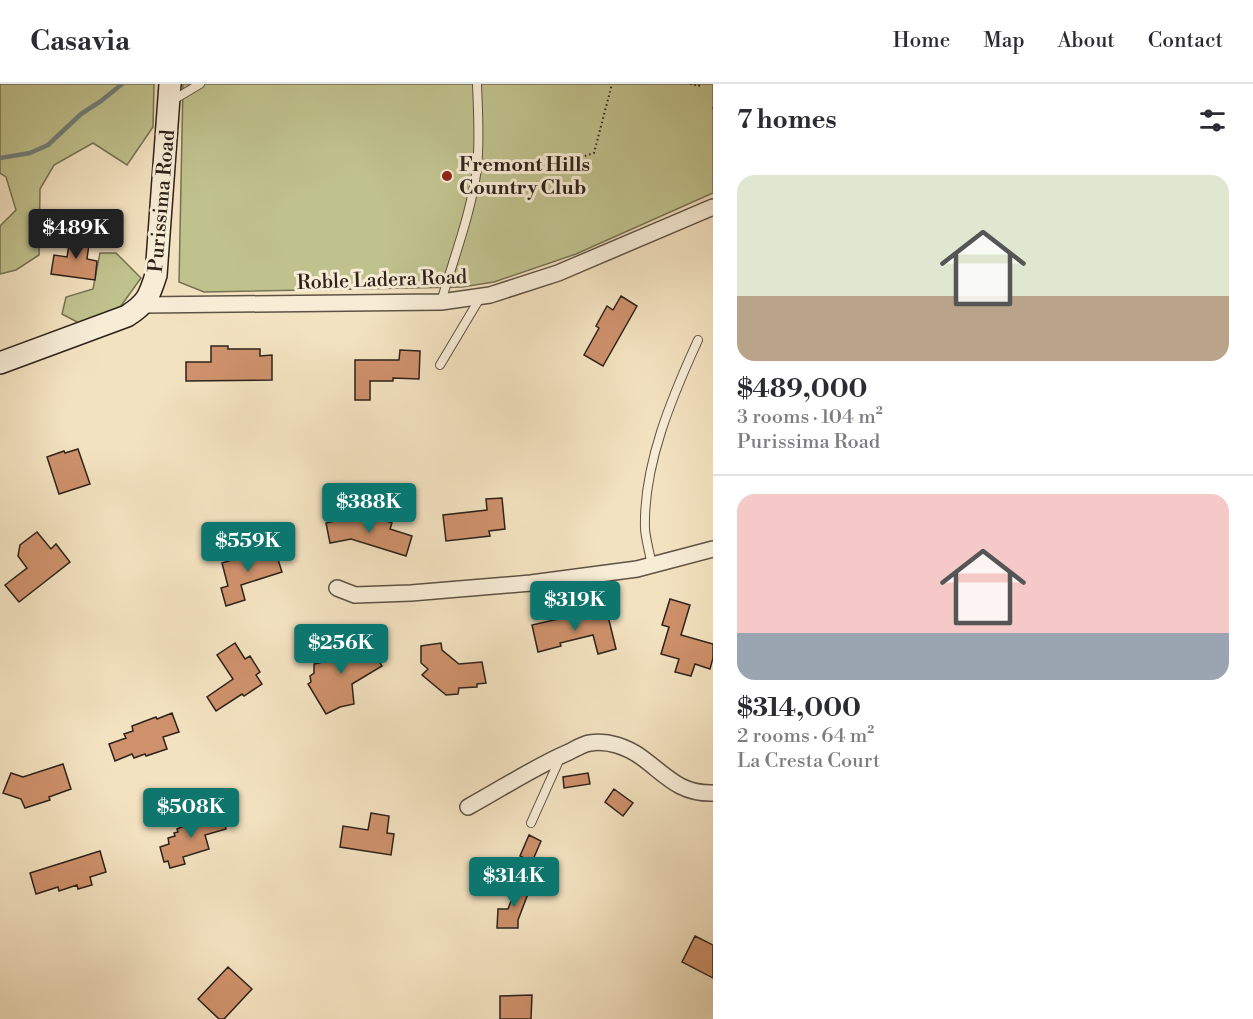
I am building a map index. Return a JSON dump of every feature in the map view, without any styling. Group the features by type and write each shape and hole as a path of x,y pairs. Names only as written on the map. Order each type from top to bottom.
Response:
{"street":[{"name":"Purissima Road","path":"143,305 156,275 169,93"},
{"name":"Roble Ladera Road","path":"143,305 441,302 481,297 558,273 713,207"},
{"path":"0,363 127,316 143,305"},
{"path":"337,588 355,595 411,593 531,583 652,566 713,549"},
{"path":"468,807 562,755 589,743 616,744 640,756 667,779 681,787 704,794 713,793"}],"lane":[{"path":"169,93 200,84"},
{"path":"441,302 470,204 477,168 477,84"},
{"path":"440,365 481,297"},
{"path":"652,566 645,531 646,495 657,447 675,391 698,340"},
{"path":"531,823 562,755"}],"path":[{"path":"572,160 594,153 612,84"},
{"path":"690,84 699,86 699,84"}],"green space":[{"path":"0,84 154,84 153,127 127,165 93,143 54,165 40,189 39,255 16,270 0,274 0,226 16,210 6,177 0,173"},
{"name":"Fremont Hills Country Club","path":"183,84 713,84 713,193 576,254 494,282 462,287 204,292 179,282"},
{"path":"100,253 116,253 141,278 118,310 79,323 62,314 66,297 93,289"}],"building":[{"path":"71,233 90,236 87,259 97,261 95,280 51,274 54,255 67,257"},
{"path":"621,296 637,306 603,366 584,355 599,328 596,326 607,306 613,310"},
{"path":"211,346 228,346 228,349 260,349 260,356 272,355 272,380 186,381 186,362 211,362"},
{"path":"400,350 420,351 419,379 393,378 393,381 370,381 370,400 355,400 355,360 399,360"},
{"path":"78,449 90,484 59,494 47,457"},
{"path":"502,498 505,529 489,531 490,536 446,541 443,515 487,510 486,499"},
{"path":"354,513 377,521 378,518 392,523 390,529 412,536 406,556 351,539 330,543 326,523 353,517"},
{"path":"37,532 51,549 56,544 70,562 19,602 5,585 27,568 18,556 20,545"},
{"path":"274,547 282,572 241,585 245,600 226,606 221,588 228,586 222,563"},
{"path":"670,599 690,605 681,635 713,644 710,669 695,664 691,676 675,672 679,659 661,654 669,627 662,625"},
{"path":"607,612 616,649 598,654 593,635 560,643 561,646 538,652 532,625 580,614 581,619"},
{"path":"357,638 358,647 367,656 373,652 382,666 352,684 354,704 340,707 326,714 308,684 311,682 310,676 314,673 314,664 328,661 327,652 340,650 344,642"},
{"path":"235,643 245,659 250,656 260,672 256,675 262,684 216,711 207,697 233,679 217,655"},
{"path":"441,643 442,650 459,664 482,662 486,683 477,684 477,687 459,688 458,694 446,695 422,675 428,669 421,663 421,646"},
{"path":"172,713 179,732 163,737 167,749 134,758 132,754 115,761 109,744 126,738 124,734 133,731 132,726"},
{"path":"63,764 71,789 49,797 50,800 25,808 21,799 3,793 11,773 23,777"},
{"path":"588,773 590,784 564,788 563,777"},
{"path":"614,789 633,803 623,816 605,802"},
{"path":"222,812 226,829 205,835 209,849 183,857 185,864 170,868 168,861 164,862 160,847 169,844 168,838 175,836 177,829 198,821 198,819"},
{"path":"371,813 389,816 387,833 394,834 391,855 340,847 343,826 368,830"},
{"path":"529,835 541,841 532,862 520,856"},
{"path":"100,851 106,872 90,877 92,885 78,889 77,885 59,891 58,887 36,894 30,873"},
{"path":"519,881 531,886 518,920 518,928 497,928 498,909 508,909"},
{"path":"695,936 713,945 713,978 682,962"},
{"path":"228,967 252,989 224,1019 219,1019 198,999"},
{"path":"532,995 531,1019 500,1019 500,996"}],"waterway":[{"path":"0,158 30,153 48,145 81,114 122,84"}],"place":[{"name":"Fremont Hills Country Club","path":"447,176"}]}
